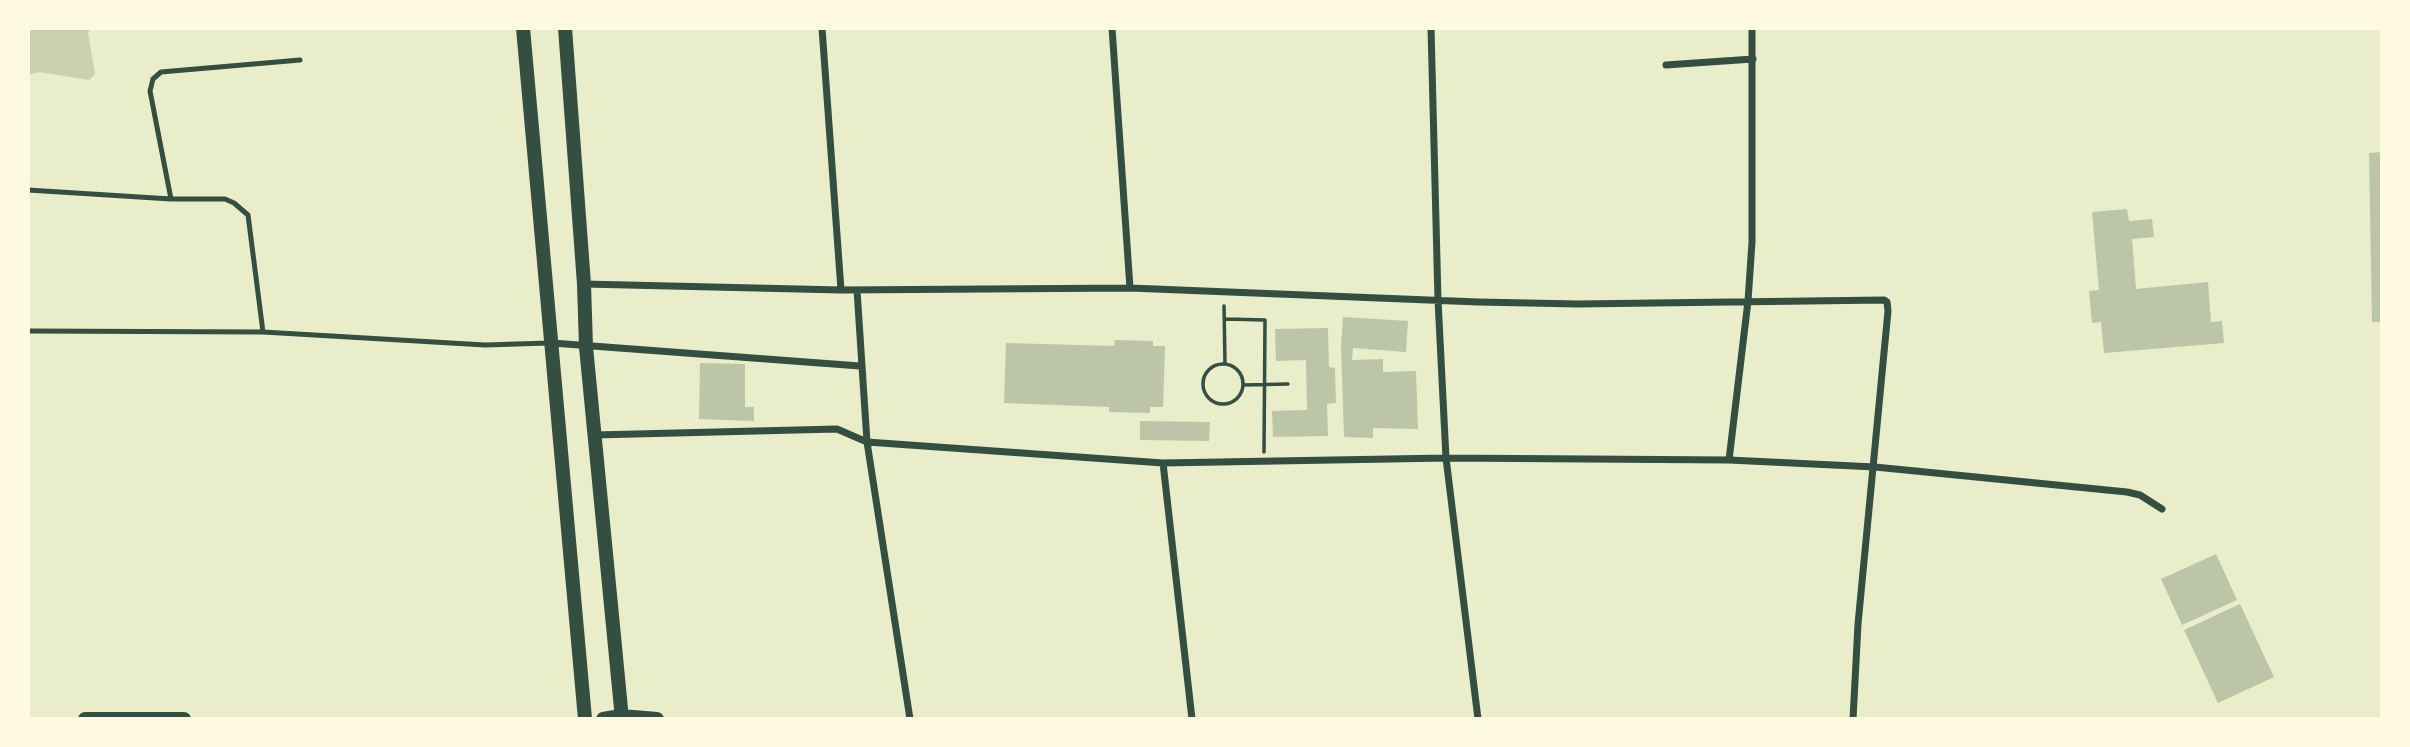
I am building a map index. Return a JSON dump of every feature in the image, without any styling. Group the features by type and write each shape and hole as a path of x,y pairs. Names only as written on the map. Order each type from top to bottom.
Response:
{"main road":[{"path":"523,28 585,719"},
{"path":"565,28 584,284 586,347 621,718"},
{"path":"85,719 184,719"},
{"path":"603,719 657,719"}],"street":[{"path":"822,28 841,290"},
{"path":"1112,28 1130,288"},
{"path":"1432,28 1438,300 1446,458 1478,719"},
{"path":"1729,460 1748,300 1752,218 1752,28"},
{"path":"1666,65 1753,59"},
{"path":"584,284 841,290 1130,288 1578,303 1884,300 1887,302 1888,311 1858,624 1853,719"},
{"path":"857,290 867,442 909,719"},
{"path":"552,343 860,366"},
{"path":"595,435 837,429 867,442 1163,463 1446,458 1729,460 1875,467 2047,483 2140,495 2162,509"},
{"path":"1163,463 1192,719"}],"lane":[{"path":"171,199 150,91 153,79 161,72 300,60"},
{"path":"28,190 171,199 225,199 234,203 248,215 264,332"},
{"path":"28,331 264,332 485,345 552,343"}],"path":[{"path":"1224,306 1225,364"},
{"path":"1225,319 1265,320 1264,461"},
{"path":"1225,364 1239,372 1243,385 1238,397 1227,404 1213,402 1203,386 1206,373 1216,365 1225,364"},
{"path":"1243,385 1289,384"}],"green space":[{"path":"28,28 91,28 88,33 95,74 89,80 39,72 28,75"}],"building":[{"path":"2382,152 2382,322 2372,322 2369,153"},
{"path":"2127,209 2129,221 2152,219 2154,237 2132,239 2136,289 2208,282 2211,322 2222,321 2224,343 2104,353 2101,322 2092,323 2089,291 2099,290 2092,212"},
{"path":"1343,317 1408,321 1406,352 1353,348 1352,360 1383,359 1383,372 1416,371 1418,429 1373,428 1373,438 1344,437 1341,347"},
{"path":"1328,328 1329,367 1335,368 1336,403 1327,404 1328,436 1273,437 1272,411 1307,410 1306,360 1276,361 1275,329"},
{"path":"1115,340 1153,341 1153,346 1165,346 1163,407 1150,407 1150,413 1109,412 1109,407 1004,403 1006,343 1114,346"},
{"path":"700,363 745,364 745,407 754,407 754,421 699,419"},
{"path":"1140,421 1210,422 1209,441 1140,440"},
{"path":"2216,554 2237,600 2182,625 2161,579"},
{"path":"2240,604 2274,677 2218,703 2184,630"}]}
